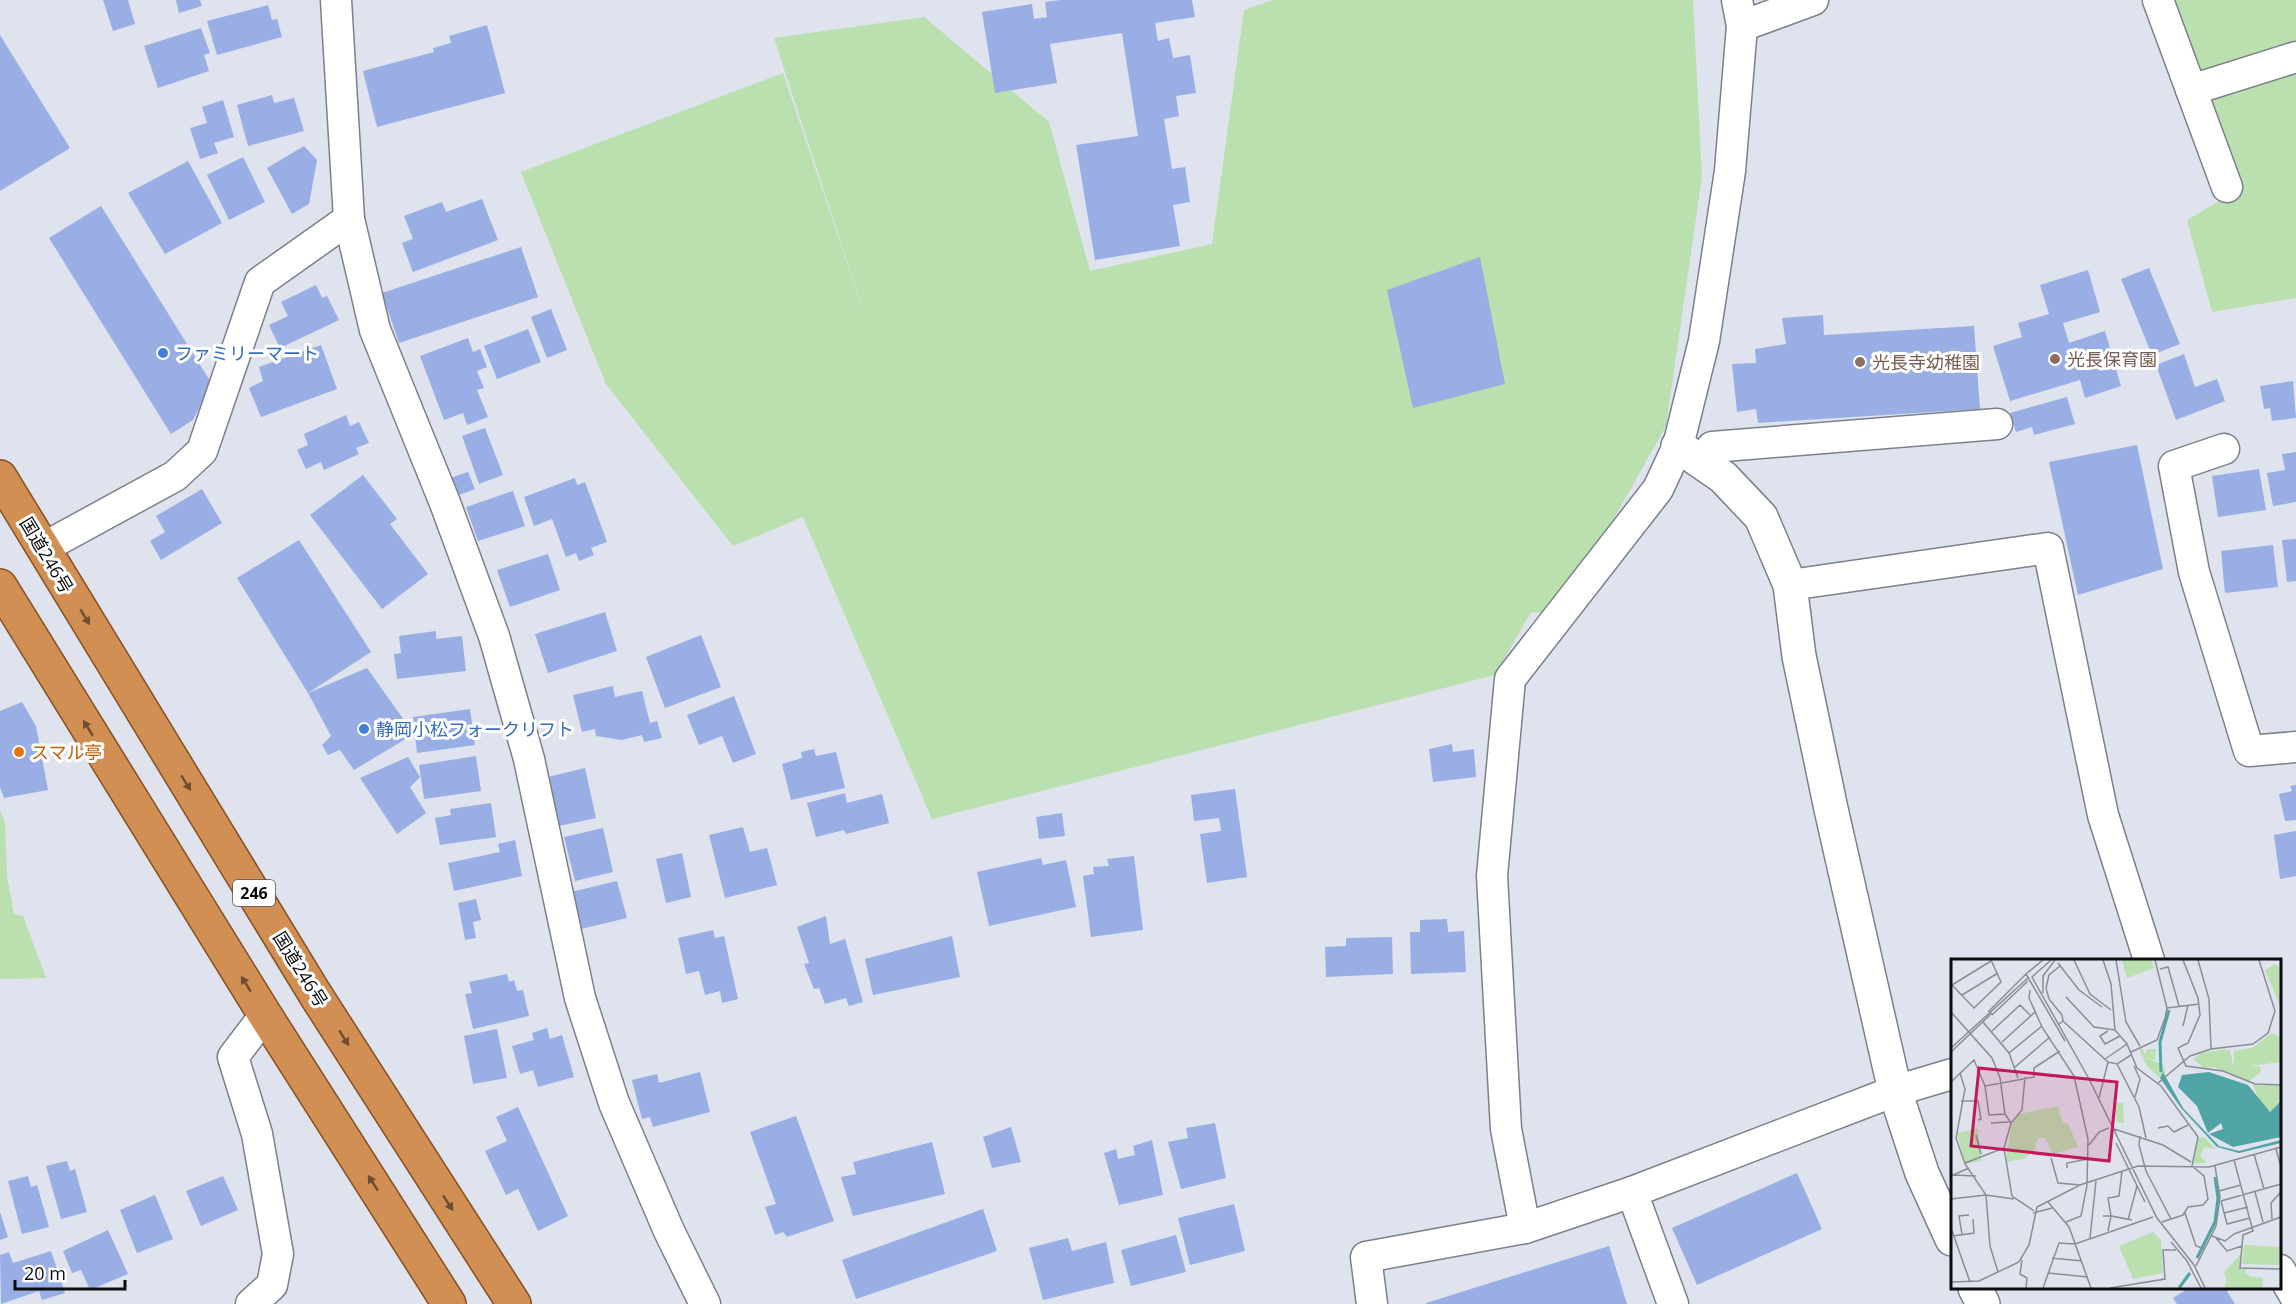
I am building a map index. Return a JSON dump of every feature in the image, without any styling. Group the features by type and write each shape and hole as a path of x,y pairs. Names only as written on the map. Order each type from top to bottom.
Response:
{"highway":[{"name":"国道246号","path":"0,477 315,994 514,1304"},
{"path":"0,586 265,1015 449,1304"}],"street":[{"path":"336,0 349,219 375,330 445,503 494,636 529,759 580,998 614,1103 669,1231 705,1304"},
{"path":"1525,1228 1506,1129 1492,876 1510,679 1658,489 1678,446 1704,341 1728,182 1740,13 1813,0"},
{"path":"2158,0 2227,187"},
{"path":"2191,90 2296,57"},
{"path":"43,548 175,476 202,451 260,282 349,219"},
{"path":"1707,466 1712,447 1997,424"},
{"path":"1678,446 1723,477 1761,517 1790,585 1799,656 1895,1091 1922,1173 1951,1235"},
{"path":"2223,449 2174,466 2194,572 2249,751 2296,747"},
{"path":"1790,585 2048,548 2103,815 2149,959"},
{"path":"251,1304 272,1285 278,1254 257,1134 232,1057 265,1015"},
{"path":"1372,1304 1366,1257 1525,1228 1632,1192 1895,1091 1951,1075"},
{"path":"1632,1192 1672,1304"},
{"path":"2281,1272 2296,1298"},
{"path":"1976,1289 1983,1304"}],"green space":[{"path":"1273,0 1693,0 1702,176 1666,426 1560,614 1531,612 1495,675 932,819 803,517 733,546 606,384 521,172 783,73 873,341 774,38 924,17 1049,122 1090,271 1212,244 1244,10"},
{"path":"2171,0 2296,0 2296,298 2212,312 2187,220 2233,193"},
{"path":"0,811 5,822 7,877 14,914 23,916 46,978 0,979"}],"building":[{"path":"103,0 128,0 135,24 113,31"},
{"path":"176,0 200,0 202,6 179,13"},
{"path":"1192,0 1195,17 1155,23 1158,41 1169,38 1173,58 1190,55 1196,93 1176,96 1179,116 1164,119 1172,169 1185,167 1190,202 1173,205 1180,246 1095,260 1076,145 1138,136 1122,33 1050,44 1057,83 995,93 982,12 1032,4 1034,19 1047,17 1045,2"},
{"path":"268,5 272,20 277,19 282,37 217,55 207,21"},
{"path":"487,25 505,93 377,127 363,71 434,52 433,48 451,43 449,36"},
{"path":"201,28 210,53 204,55 209,71 158,88 144,46"},
{"path":"0,35 70,148 0,191"},
{"path":"272,95 274,103 294,98 304,131 248,146 237,105"},
{"path":"223,100 234,137 214,143 218,153 200,159 190,128 207,123 202,107"},
{"path":"304,146 317,160 309,204 292,214 267,168"},
{"path":"243,157 265,202 229,220 207,175"},
{"path":"188,161 222,223 165,254 128,193"},
{"path":"482,199 498,240 413,272 402,243 413,239 404,216 442,202 446,212"},
{"path":"101,206 212,384 193,420 171,434 49,238"},
{"path":"521,247 538,297 399,343 382,293"},
{"path":"1480,257 1505,384 1413,408 1387,290"},
{"path":"2149,268 2180,344 2152,355 2121,279"},
{"path":"2088,270 2100,312 2063,323 2069,343 2105,331 2121,386 2085,398 2080,380 2010,401 1993,346 2022,337 2018,323 2049,314 2040,285"},
{"path":"316,285 322,298 327,296 339,320 280,348 269,325 288,316 281,302"},
{"path":"551,309 567,350 547,358 531,317"},
{"path":"1823,315 1824,335 1974,326 1980,409 1758,423 1756,409 1737,412 1732,364 1756,363 1755,349 1786,344 1782,318"},
{"path":"528,329 541,362 497,379 484,346"},
{"path":"468,338 473,352 480,349 487,367 477,371 484,388 477,390 488,417 467,425 463,413 444,420 420,356"},
{"path":"321,345 337,389 261,417 249,388 263,381 259,367"},
{"path":"2184,354 2195,387 2217,379 2225,401 2176,420 2156,365"},
{"path":"2293,381 2296,418 2272,421 2270,408 2264,409 2260,386"},
{"path":"2067,397 2075,424 2034,435 2032,427 2016,432 2010,413"},
{"path":"346,415 350,426 359,422 369,443 356,448 359,454 324,470 321,462 306,469 297,450 308,445 304,434"},
{"path":"485,428 503,475 479,484 462,436"},
{"path":"2137,445 2163,569 2078,595 2049,462"},
{"path":"2296,452 2296,502 2273,506 2267,473 2285,470 2282,454"},
{"path":"2259,469 2266,510 2218,517 2212,476"},
{"path":"468,472 475,489 451,498 444,480"},
{"path":"363,475 397,519 390,524 428,574 382,609 310,515"},
{"path":"575,478 577,485 585,482 607,542 591,548 594,555 579,561 576,553 566,557 552,519 534,526 524,497"},
{"path":"202,489 222,523 161,560 150,541 165,532 156,516"},
{"path":"513,491 525,526 478,541 466,507"},
{"path":"2296,539 2296,581 2287,582 2282,540"},
{"path":"299,540 371,652 308,693 237,578"},
{"path":"2273,545 2278,587 2225,593 2221,551"},
{"path":"548,554 560,590 510,607 497,570"},
{"path":"605,612 617,651 548,673 535,634"},
{"path":"436,631 436,639 462,636 466,671 397,679 394,654 401,653 399,636"},
{"path":"701,635 721,687 665,708 646,657"},
{"path":"367,668 414,734 354,770 340,750 328,755 322,745 331,736 308,693"},
{"path":"613,686 615,697 642,691 650,723 657,721 662,738 644,742 642,735 622,740 596,736 595,729 582,732 573,695"},
{"path":"734,696 756,754 733,763 722,736 699,745 687,715"},
{"path":"22,702 36,726 48,790 4,798 0,787 0,711"},
{"path":"470,709 475,745 417,753 413,717"},
{"path":"1452,744 1453,752 1474,749 1476,777 1433,782 1429,749"},
{"path":"814,749 816,756 836,752 845,788 791,800 782,764 802,758 801,752"},
{"path":"476,756 481,791 424,799 419,765"},
{"path":"408,757 420,777 410,787 426,813 397,834 360,778"},
{"path":"585,768 596,818 559,826 548,777"},
{"path":"2296,785 2296,820 2285,821 2279,794 2292,791 2290,786"},
{"path":"1235,789 1247,877 1207,883 1200,834 1221,831 1219,818 1194,821 1191,795"},
{"path":"845,793 847,803 882,794 889,823 846,834 844,830 816,837 807,803"},
{"path":"491,803 496,837 440,845 435,818 451,815 450,809"},
{"path":"1062,813 1065,836 1039,839 1036,817"},
{"path":"743,827 750,852 767,848 777,885 725,898 709,835"},
{"path":"603,828 613,872 575,881 564,837"},
{"path":"2296,831 2296,876 2280,879 2274,835"},
{"path":"515,840 522,876 454,891 448,863 500,852 498,844"},
{"path":"682,853 691,897 666,903 656,859"},
{"path":"1134,856 1143,930 1091,937 1083,876 1094,874 1093,867 1109,866 1107,859"},
{"path":"1041,858 1043,865 1066,860 1076,907 989,926 977,872"},
{"path":"617,881 627,918 581,929 571,892"},
{"path":"476,899 481,920 473,922 476,938 465,940 458,903"},
{"path":"826,916 830,944 845,939 863,1002 849,1006 846,998 825,1004 819,988 814,989 804,964 809,963 797,927"},
{"path":"1447,919 1448,932 1464,931 1466,972 1411,974 1410,932 1420,932 1420,920"},
{"path":"713,930 715,938 724,936 738,999 722,1003 720,991 705,995 699,971 686,974 678,938"},
{"path":"952,936 960,977 873,995 865,959"},
{"path":"1392,937 1393,974 1326,977 1325,947 1346,946 1346,938"},
{"path":"507,974 509,982 514,980 517,991 523,990 529,1016 473,1029 465,994 472,993 469,982"},
{"path":"547,1028 550,1039 562,1035 574,1077 538,1087 533,1070 520,1074 512,1046 534,1040 532,1033"},
{"path":"497,1029 507,1078 473,1084 464,1036"},
{"path":"700,1072 710,1112 653,1127 650,1117 642,1119 632,1080 657,1074 659,1083"},
{"path":"518,1107 568,1216 538,1231 518,1189 506,1195 485,1151 507,1141 496,1117"},
{"path":"796,1116 834,1221 787,1237 783,1232 775,1235 765,1207 776,1204 750,1132"},
{"path":"1215,1123 1226,1178 1181,1189 1168,1142 1188,1138 1186,1128"},
{"path":"1011,1127 1021,1162 992,1168 983,1137"},
{"path":"1152,1140 1163,1195 1119,1205 1104,1153 1116,1149 1118,1159 1135,1155 1133,1146"},
{"path":"932,1142 945,1194 853,1216 841,1177 856,1174 853,1162"},
{"path":"67,1161 70,1171 75,1169 87,1212 61,1219 46,1166"},
{"path":"1797,1173 1822,1229 1697,1285 1672,1228"},
{"path":"28,1176 31,1187 37,1185 49,1227 22,1234 8,1181"},
{"path":"223,1176 238,1210 201,1226 186,1191"},
{"path":"155,1195 173,1239 137,1253 120,1210"},
{"path":"1234,1204 1245,1251 1190,1265 1178,1218"},
{"path":"983,1209 997,1251 856,1299 842,1260"},
{"path":"0,1212 8,1237 0,1240"},
{"path":"108,1230 128,1274 90,1290 81,1270 72,1273 63,1251"},
{"path":"1176,1235 1186,1272 1131,1286 1121,1250"},
{"path":"1068,1238 1072,1251 1106,1242 1114,1283 1043,1300 1029,1248"},
{"path":"1609,1246 1627,1304 1426,1304 1426,1303"},
{"path":"51,1251 65,1293 42,1300 39,1291 1,1304 0,1255 9,1252 13,1263"},
{"path":"2187,1289 2226,1289 2235,1304 2177,1304 2173,1298"}],"place":[{"name":"ファミリーマート","path":"163,353"},
{"name":"光長保育園","path":"2055,359"},
{"name":"光長寺幼稚園","path":"1860,362"},
{"name":"静岡小松フォークリフト","path":"364,729"},
{"name":"スマル亭","path":"19,752"}]}
